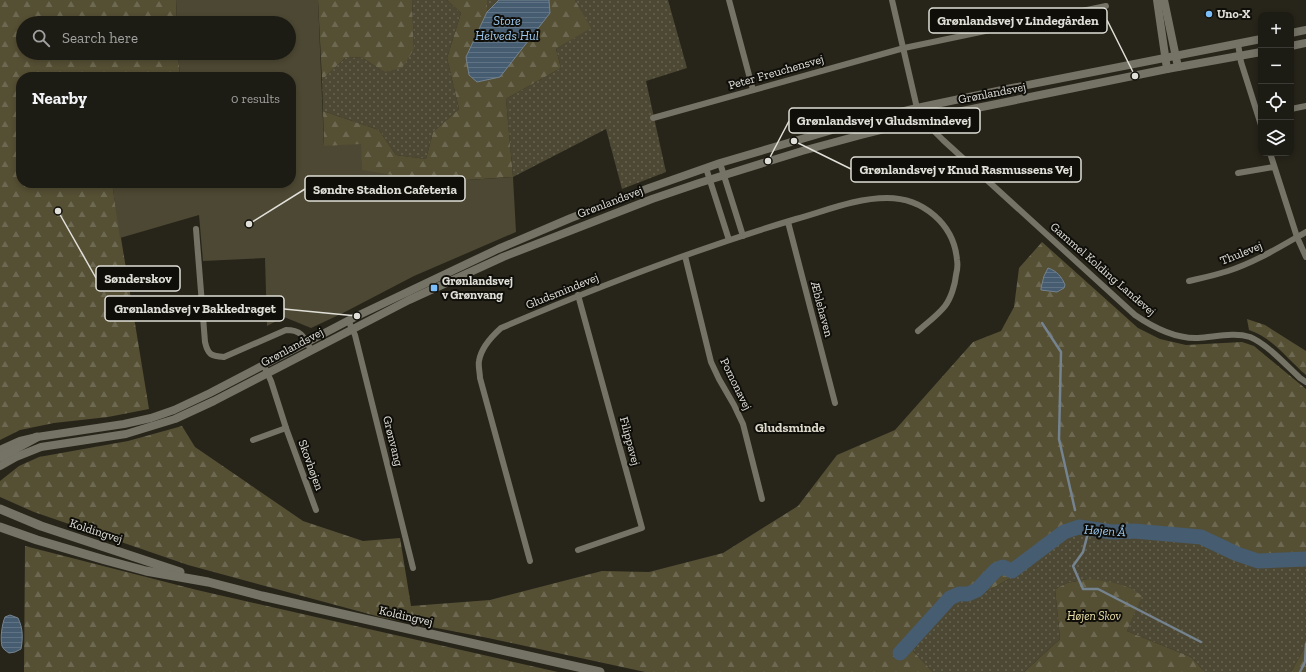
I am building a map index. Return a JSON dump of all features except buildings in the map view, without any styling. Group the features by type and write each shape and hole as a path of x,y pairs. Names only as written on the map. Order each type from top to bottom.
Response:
{"main road":[{"path":"0,457 37,437"},
{"name":"Koldingvej","path":"0,509 41,526 208,582 262,596 600,672"},
{"name":"Koldingvej","path":"0,527 105,560 146,571 208,582"}],"street":[{"path":"729,0 753,90"},
{"path":"892,0 918,108"},
{"path":"1157,0 1167,69"},
{"path":"1164,0 1178,67"},
{"name":"Peter Freuchensvej","path":"653,118 904,48 1106,6"},
{"path":"1294,32 1306,30"},
{"name":"Grønlandsvej","path":"0,466 16,457 41,447 126,434 175,419 214,401 266,369 309,346 348,320 498,249 571,218 720,163 856,123 918,108 1165,57 1258,40"},
{"path":"1294,45 1306,43"},
{"path":"1238,44 1240,56 1258,112"},
{"name":"Grønlandsvej","path":"309,346 352,329 409,300 503,257 652,199 768,161 928,118 1167,69 1258,53"},
{"path":"1294,108 1306,106"},
{"name":"Gammel Kolding Landevej","path":"918,108 928,118 936,133 943,140 1140,319 1167,333 1185,337 1196,338 1236,335 1250,337 1262,343 1306,382"},
{"path":"1271,156 1297,237 1306,257"},
{"path":"720,163 743,236"},
{"path":"1238,173 1274,166"},
{"path":"706,168 729,240"},
{"name":"Gludsmindevej","path":"530,561 480,378 479,362 483,350 490,338 501,328 578,295 729,240 856,202 887,198 903,200 919,205 935,215 946,229 954,246 958,261 955,285 945,306 918,331"},
{"name":"Æblehaven","path":"788,222 836,403"},
{"path":"196,229 207,351 214,356 224,357 286,330 293,330 300,333 309,346"},
{"name":"Thulevej","path":"1189,281 1234,269 1267,255 1306,232"},
{"name":"Pomonavej","path":"685,256 712,362 742,424 762,499"},
{"name":"Filippavej","path":"578,295 642,528 578,550"},
{"name":"Grønvang","path":"348,320 354,335 413,568"},
{"name":"Grønlandsvej","path":"0,450 20,441 37,437 124,424 151,418 193,402 266,369"},
{"name":"Skovhøjen","path":"266,369 316,510"},
{"name":"Skovhøjen","path":"253,440 286,428"}],"shaded area":[{"path":"176,0 318,0 324,146 361,144 362,170 434,182 513,177 516,232 414,276 311,328 284,317 267,326 265,258 203,261 199,215 120,238 113,188 296,188 296,72 180,72 179,60 296,60 296,16 177,16"},
{"path":"412,0 447,0 461,13 447,58 459,109 433,132 426,159 396,155 379,130 323,111 322,80 345,58 361,57 384,72 414,49"},
{"path":"487,0 499,0 487,12"},
{"path":"575,0 668,0 687,68 646,81 666,172 622,189 606,129 513,177 506,99 561,68 556,49 590,28"},
{"path":"1073,533 1200,541 1256,567 1306,564 1306,645 1291,672 1205,672 1191,657 1127,631 1141,597 1088,579 1067,583 1055,589 1060,639 1024,672 933,672 913,651 947,605 956,600 968,602 1014,576"}],"green space":[{"path":"0,0 176,0 177,16 16,16 16,60 179,60 180,72 16,72 16,188 113,188 149,409 108,417 54,423 20,430 0,440"},
{"path":"318,0 412,0 414,49 402,68 384,72 361,57 345,58 322,80"},
{"path":"447,0 487,0 487,12 466,57 550,13 549,0 575,0 591,28 556,49 561,68 506,99 513,177 434,182 360,181 324,146 323,111 379,130 396,155 426,159 433,132 459,109 447,58 461,13"},
{"path":"1042,242 1138,328 1160,339 1186,345 1242,342 1254,346 1306,389 1306,564 1256,567 1200,541 1073,533 1014,576 968,602 956,600 947,605 913,651 933,672 645,672 488,638 380,617 188,565 34,512 0,497 0,481 19,466 39,457 128,441 182,426 195,447 303,521 363,541 400,538 411,606 490,600 602,571 649,572 723,553 798,506 837,455 895,430 973,342 1001,331 1014,307 1019,268"},
{"path":"1247,319 1265,325 1306,351 1306,375 1273,344 1249,330"},
{"path":"25,546 197,590 558,672 24,672"},
{"name":"Højen Skov","path":"1088,579 1110,582 1124,586 1142,596 1127,631 1191,657 1205,672 1024,672 1060,639 1055,589 1067,583"},
{"path":"1306,645 1306,672 1291,672"}],"water":[{"name":"Store Helveds Hul","path":"499,0 549,0 550,13 500,77 477,82 469,75 466,57 487,12"},
{"path":"1048,268 1059,275 1065,285 1064,288 1057,292 1041,290 1044,276"},
{"path":"10,615 18,618 22,629 22,637 21,649 9,653 2,647 1,635 5,617"}],"waterway":[{"path":"1042,323 1061,352 1059,439 1075,510"},
{"name":"Højen Å","path":"1078,522 1079,527"},
{"name":"Højen Å","path":"900,653 950,598 959,594 968,594 977,590 996,570 1003,567 1012,571 1064,532 1079,527 1112,532 1134,531 1201,537 1237,554 1258,561 1306,559"},
{"path":"1089,529 1083,552 1073,566 1083,589 1098,589 1201,642"},
{"path":"1300,672 1305,662 1306,644"}],"place":[{"name":"Uno-X","path":"1209,14"},
{"name":"Grønlandsvej v Lindegården","path":"1135,76"},
{"name":"Grønlandsvej v Knud Rasmussens Vej","path":"794,141"},
{"name":"Grønlandsvej v Gludsmindevej","path":"768,161"},
{"name":"Sønderskov","path":"58,211"},
{"name":"Søndre Stadion Cafeteria","path":"249,224"},
{"name":"Grønlandsvej v Grønvang","path":"434,288"},
{"name":"Grønlandsvej v Bakkedraget","path":"357,316"}],"district":[{"name":"Gludsminde","path":"790,427"}]}
